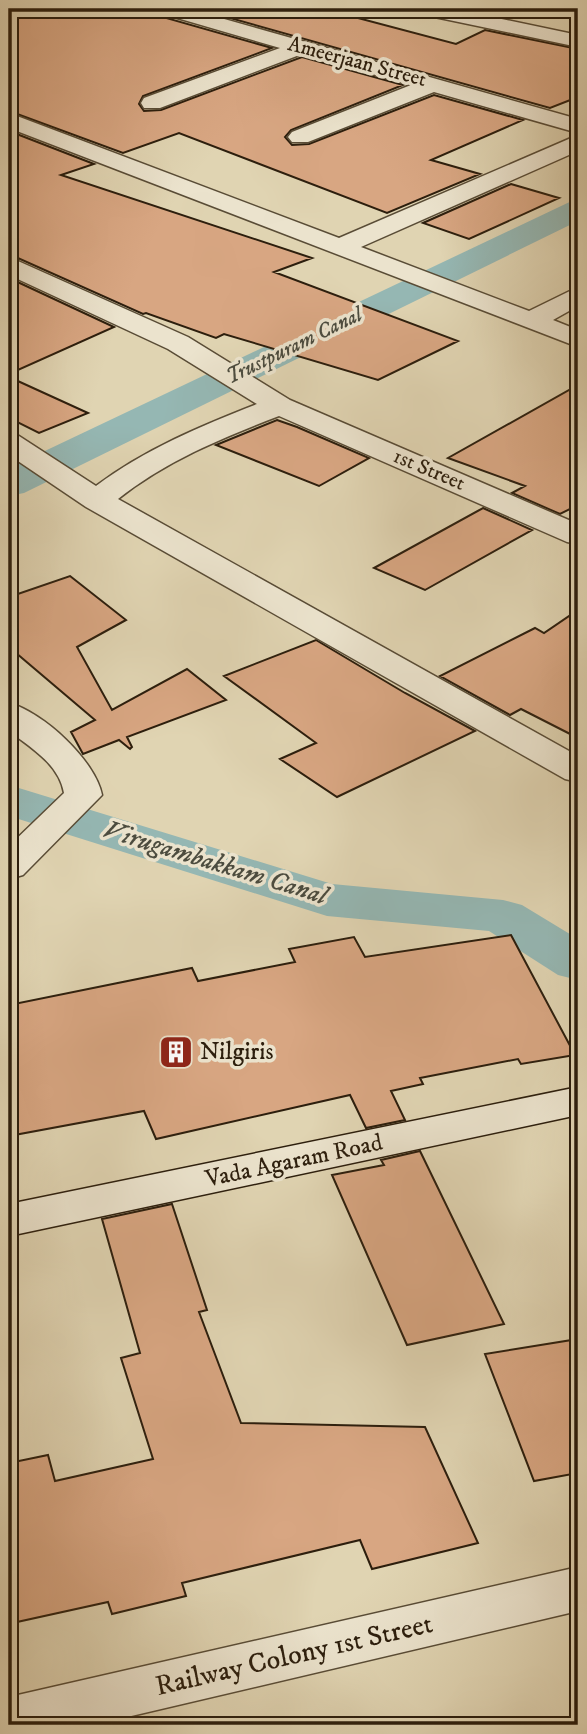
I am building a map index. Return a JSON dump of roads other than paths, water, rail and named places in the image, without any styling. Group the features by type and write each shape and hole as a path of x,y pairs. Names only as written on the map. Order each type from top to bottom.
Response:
{"street":[{"name":"Ameerjaan Street","path":"167,9 578,126"},
{"path":"431,9 578,41"},
{"path":"152,103 302,47"},
{"path":"300,137 435,84"},
{"path":"547,115 578,100"},
{"path":"9,120 578,339"},
{"path":"337,248 578,142"},
{"name":"1st Street","path":"9,265 178,343 280,406 578,535"},
{"path":"530,321 578,295"},
{"path":"97,500 123,478 183,442 280,406"},
{"path":"9,442 97,500 578,771"},
{"path":"9,714 68,763 83,783 83,795 9,867"},
{"name":"Vada Agaram Road","path":"9,1220 578,1101"},
{"name":"Railway Colony 1st Street","path":"9,1721 578,1590"}],"waterway":[{"name":"Trustpuram Canal","path":"9,484 578,208"},
{"name":"Virugambakkam Canal","path":"9,800 327,900 503,916 578,963"}],"place":[{"name":"Nilgiris","path":"176,1052"}]}
